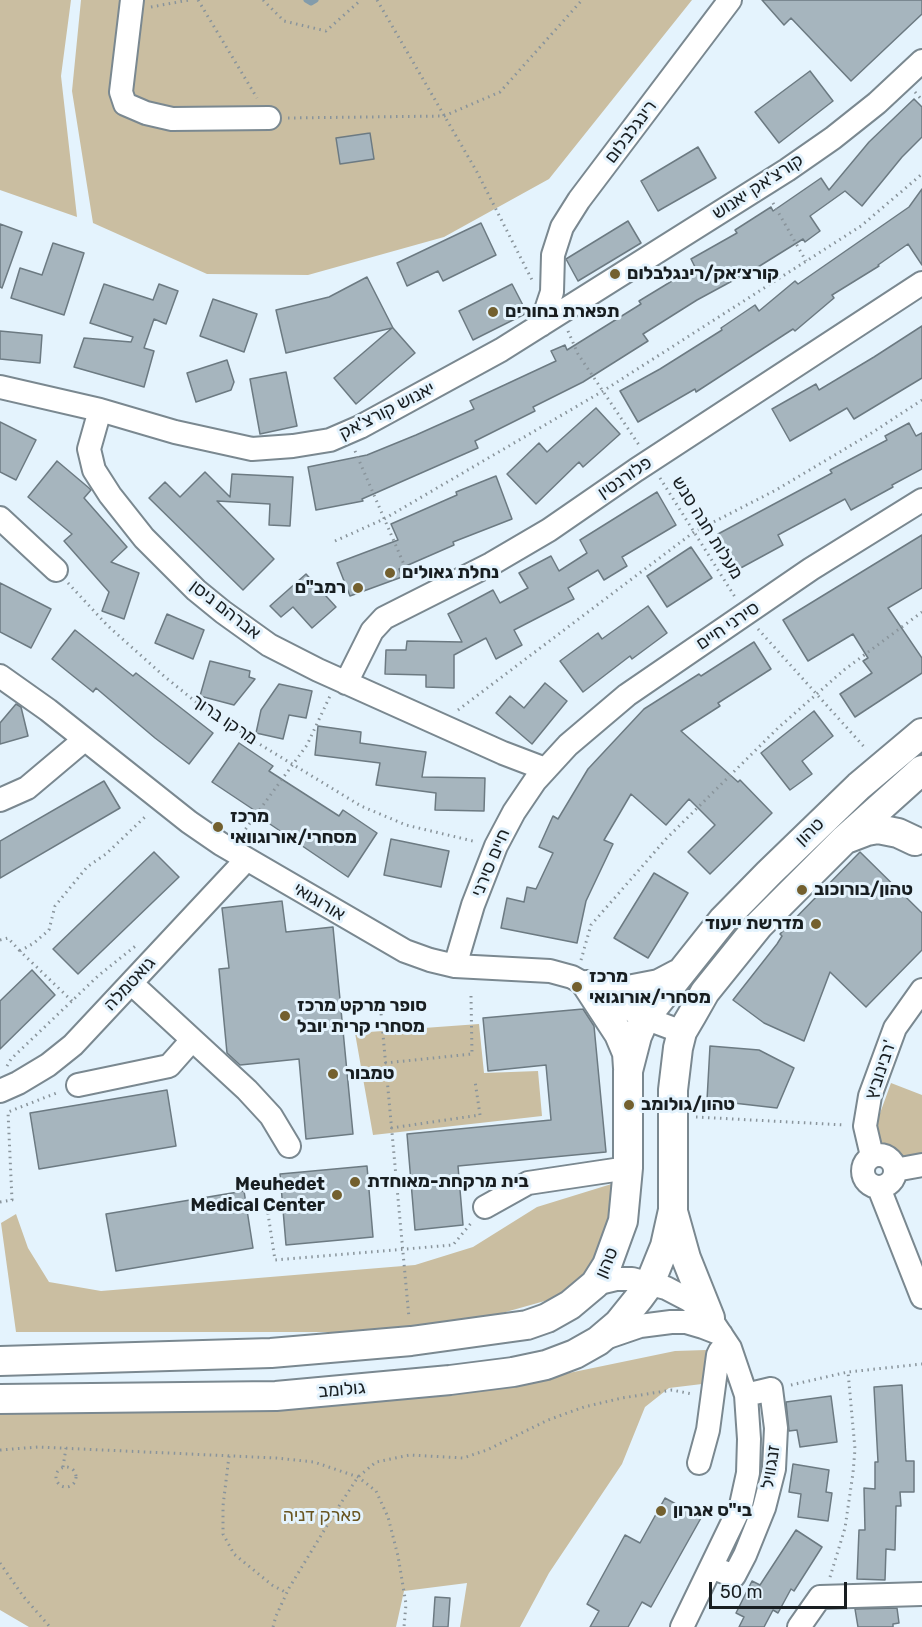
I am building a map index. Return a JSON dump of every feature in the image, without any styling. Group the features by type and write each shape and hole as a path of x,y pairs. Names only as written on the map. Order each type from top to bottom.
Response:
{"main road":[{"name":"טהון","path":"595,1284 607,1266 623,1221 628,1168 628,1071 637,1036 645,1018 723,920 816,826 881,766 922,733"},
{"name":"טהון","path":"650,1283 671,1226 673,1090 682,1032 705,992 759,925 844,840 922,770"},
{"path":"844,840 867,831 878,830 898,833 918,845"},
{"path":"582,982 612,990 643,988 659,984 679,973"},
{"path":"582,982 619,1034 627,1053 628,1071"},
{"path":"673,1210 686,1258 720,1334"},
{"name":"גולומב","path":"0,1399 276,1396 513,1372 546,1365 575,1354 598,1341 631,1310 650,1283"},
{"path":"0,1361 271,1353 411,1341 537,1322 570,1305 595,1284"}],"street":[{"name":"רינגלבלום","path":"550,319 551,298 544,279 562,227 579,200 730,0"},
{"path":"132,5 121,92 125,104 172,119 269,118"},
{"name":"קורצ'אק יאנוש","path":"584,298 833,138 922,61"},
{"path":"544,279 557,280 568,291 584,298"},
{"name":"פלורנטין","path":"342,681 372,631 384,618 491,564 549,530 649,461 922,283"},
{"name":"יאנוש קורצ'אק","path":"100,410 175,432 252,449 330,440 501,350 584,298"},
{"path":"0,387 100,410"},
{"name":"אברהם ניסן","path":"100,410 89,449 94,470 110,495 144,538 196,590 223,612 269,645 342,681 503,753 546,769"},
{"name":"סירני חיים","path":"546,769 576,738 627,695 811,569 922,500"},
{"path":"0,518 56,570"},
{"name":"אורוגואי","path":"0,676 161,800 238,855 405,951 455,966 550,971 582,982 645,1018 682,1032"},
{"path":"0,800 27,788 84,740"},
{"name":"חיים סירני","path":"455,966 473,905 496,846 514,813 546,769"},
{"path":"859,786 918,845"},
{"name":"גואטמלה","path":"0,1091 48,1065 73,1045 131,983 238,855"},
{"path":"131,983 248,1090 271,1116 289,1146"},
{"name":"רבינוביץ'","path":"872,1156 865,1126 870,1096 895,1028 922,990"},
{"path":"78,1084 169,1066 192,1040"},
{"path":"872,1156 887,1157 896,1170 889,1185 879,1188 869,1184 863,1175 864,1164 872,1156"},
{"path":"896,1170 922,1165"},
{"path":"485,1207 528,1183 628,1168"},
{"path":"879,1188 922,1297"},
{"name":"טהון","path":"595,1284 616,1279 650,1283"},
{"path":"650,1283 666,1288 689,1300 720,1334 720,1351 708,1430 699,1463"},
{"path":"598,1341 640,1326 671,1322 686,1322 720,1334"},
{"name":"זנגוויל","path":"682,1627 741,1505 748,1473 749,1439 746,1395 720,1334"},
{"path":"746,1395 771,1389"},
{"name":"זנגוויל","path":"711,1568 734,1576 764,1508 774,1469 776,1428 771,1389"},
{"path":"799,1627 820,1598 922,1594"}],"path":[{"path":"132,5 189,0"},
{"path":"198,0 269,118 444,116 500,92 582,0"},
{"path":"263,0 284,21 326,31 361,0"},
{"path":"377,0 477,172 544,279"},
{"path":"334,541 384,519 603,391 861,226 922,174"},
{"path":"762,185 806,261"},
{"name":"מעלות חנה סנש","path":"550,319 578,354 603,391 745,614 881,766"},
{"path":"468,701 694,532 776,490 922,400"},
{"path":"347,433 420,601"},
{"name":"מרקו ברוך","path":"56,570 106,625 165,678 201,706 293,764 361,806 406,825 496,846"},
{"path":"582,982 591,925 666,839 778,728 844,670 922,612"},
{"path":"238,855 307,745 342,681"},
{"path":"20,951 49,930 56,906 87,867 106,854 161,800"},
{"path":"0,940 8,938 72,1001"},
{"path":"6,1067 11,1059 98,976 139,943"},
{"path":"385,1063 472,1054 471,996"},
{"path":"380,1002 411,1341"},
{"path":"391,1128 480,1115 475,1081"},
{"path":"0,1202 12,1200 8,1112 78,1084"},
{"path":"674,1116 865,1126"},
{"path":"267,1207 275,1260 453,1245 485,1207"},
{"path":"771,1389 848,1372 922,1364"},
{"path":"820,1598 830,1576 845,1528 853,1473 855,1449 848,1372"},
{"path":"273,1627 287,1593 358,1477 376,1462 410,1455 463,1458 488,1450 548,1420 584,1407 622,1398 672,1390 713,1399"},
{"path":"0,1450 38,1447 314,1461 358,1477 376,1491 388,1517 398,1556 406,1604 404,1627"},
{"path":"63,1468 72,1469 75,1475 75,1480 69,1486 62,1486 57,1482 57,1473 63,1468 66,1448"},
{"path":"229,1456 223,1506 223,1534 234,1554 272,1585 287,1593"},
{"path":"0,1563 23,1596 50,1627"}],"green space":[{"path":"0,0 71,0 61,76 77,217 0,190"},
{"path":"81,0 692,0 549,179 444,237 308,275 207,274 93,223 72,91"},
{"path":"479,1024 484,1073 538,1071 542,1116 373,1135 355,1033"},
{"path":"891,1083 922,1095 922,1155 897,1159 876,1140 879,1116"},
{"path":"618,1182 600,1260 581,1280 559,1297 470,1322 377,1332 16,1332 1,1223 16,1214 28,1248 49,1282 101,1291 415,1265 473,1247 537,1207"},
{"name":"פארק דניה","path":"706,1350 702,1384 669,1388 645,1407 622,1464 549,1573 520,1627 460,1627 467,1583 404,1591 396,1627 29,1627 0,1610 0,1410 356,1404 482,1391 675,1351"}],"building":[{"path":"762,0 922,0 922,14 851,81 791,18 784,25"},
{"path":"810,71 833,101 779,143 755,112"},
{"path":"914,99 922,107 922,137 902,157 862,206 845,191 810,216 820,231 805,242 803,239 643,334 648,341 583,382 533,407 535,411 475,441 478,448 362,499 363,501 316,510 308,467 367,455 416,435 474,409 470,401 556,361 551,351 565,345 567,350 641,304 639,301 695,267 691,259 737,233 735,230 771,207 773,211 821,178 829,190 869,142"},
{"path":"370,133 374,159 340,164 336,138"},
{"path":"698,147 716,178 658,211 641,181"},
{"path":"922,189 922,265 908,244 879,266 832,295 834,298 795,331 793,329 696,392 695,389 638,422 620,391 722,330 721,328 755,305 759,311 795,281 798,284 909,207"},
{"path":"628,221 641,243 578,281 566,259"},
{"path":"481,223 496,255 443,281 438,271 407,286 397,263"},
{"path":"0,224 22,232 2,288 0,287"},
{"path":"53,243 84,253 64,315 11,298 20,268 42,275"},
{"path":"367,277 393,328 415,353 356,404 334,378 392,328 286,353 276,310 329,297"},
{"path":"104,284 153,300 159,284 178,291 166,324 154,319 144,348 154,351 144,387 74,367 84,338 131,342 133,337 90,323"},
{"name":"תפארת בחורים","path":"512,284 527,313 473,340 459,311"},
{"path":"213,299 257,314 244,352 200,336"},
{"path":"922,326 922,378 854,419 847,408 790,441 772,409 816,384 819,390"},
{"path":"0,331 42,335 40,363 0,359"},
{"path":"227,360 234,382 231,390 196,402 187,373"},
{"path":"286,372 297,426 260,434 250,379"},
{"path":"596,408 620,434 583,467 579,462 536,504 507,474 539,443 547,452"},
{"path":"0,422 36,440 16,480 0,472"},
{"path":"909,423 916,436 922,433 922,469 851,510 845,499 778,535 783,545 737,570 718,534 832,473 830,470 887,440 885,436"},
{"path":"57,461 91,490 84,498 127,547 111,562 139,573 124,619 102,611 109,592 64,541 72,534 28,497"},
{"path":"205,472 230,497 232,474 293,477 290,526 269,525 270,504 217,501 274,559 243,590 149,498 165,482 180,497"},
{"path":"496,476 512,519 453,542 454,545 399,569 402,577 350,596 337,563 398,540 391,524 457,495 456,492"},
{"path":"657,492 676,525 622,557 627,566 604,580 598,570 568,588 574,599 514,630 522,645 496,659 486,638 454,655 454,688 426,687 426,675 385,674 386,650 406,650 407,641 462,642 448,614 493,590 500,603 528,588 519,573 551,556 559,571 587,553 580,540"},
{"path":"922,535 922,588 888,608 922,658 922,673 855,717 840,694 872,673 863,661 868,658 853,634 808,661 783,620"},
{"path":"691,547 712,578 667,607 647,576"},
{"path":"306,574 336,607 312,628 293,607 281,617 270,606"},
{"path":"0,583 51,609 31,648 0,632"},
{"path":"648,606 667,633 632,659 630,656 583,692 560,661 598,633 602,639"},
{"path":"167,614 204,630 193,659 155,643"},
{"path":"75,630 133,676 136,673 213,733 189,764 96,688 93,692 52,659"},
{"path":"754,642 771,669 718,703 720,706 681,731 738,782 740,780 772,813 710,874 688,852 715,825 689,799 666,825 631,794 604,840 613,844 586,901 577,943 501,928 507,898 524,902 527,887 536,889 553,853 539,847 553,816 558,819 588,769 644,709"},
{"path":"210,661 250,671 249,677 255,679 234,705 200,696"},
{"path":"545,683 567,701 532,744 496,713 510,696 524,708"},
{"path":"279,684 312,691 306,718 289,715 283,739 256,733 261,710"},
{"path":"16,704 21,707 28,736 0,744 0,723"},
{"path":"814,711 833,736 802,761 812,774 790,790 761,753"},
{"path":"318,726 361,732 360,743 426,752 422,777 485,778 484,811 435,810 436,793 376,785 380,763 315,755"},
{"path":"239,743 273,766 269,771 339,816 343,810 377,833 348,877 212,782"},
{"path":"104,781 120,808 0,878 0,841"},
{"path":"391,839 449,851 441,887 384,875"},
{"path":"154,852 179,877 78,974 53,949"},
{"path":"860,852 922,913 922,950 866,1007 830,972 804,1041 764,1023 733,1000 777,944 782,936 780,934"},
{"path":"654,873 688,893 648,958 614,938"},
{"path":"282,901 286,932 333,927 353,1134 306,1139 299,1059 240,1065 227,1053 219,969 229,968 222,908"},
{"path":"32,970 55,995 0,1049 0,1001"},
{"path":"583,1009 594,1026 606,1152 458,1166 463,1225 415,1230 407,1134 551,1120 546,1065 488,1071 483,1018"},
{"path":"710,1046 759,1050 794,1068 777,1108 707,1100"},
{"path":"167,1090 176,1146 39,1169 30,1113"},
{"path":"367,1166 373,1237 286,1245 280,1174"},
{"path":"244,1191 253,1248 116,1271 106,1214"},
{"path":"902,1385 906,1461 914,1461 914,1492 900,1492 901,1506 896,1506 895,1550 886,1549 885,1580 857,1579 859,1530 865,1530 864,1488 875,1489 875,1462 878,1462 874,1387"},
{"path":"831,1396 837,1442 800,1447 797,1430 789,1431 786,1402"},
{"path":"793,1464 829,1470 826,1492 832,1493 828,1521 798,1517 801,1494 789,1492"},
{"path":"665,1498 701,1518 651,1607 642,1602 628,1627 590,1627 599,1611 587,1604 625,1535 640,1543"},
{"path":"796,1530 822,1547 794,1591 791,1589 778,1613 773,1610 764,1627 739,1627 744,1617 736,1613 752,1581 760,1585"},
{"path":"435,1597 450,1598 448,1627 433,1627"},
{"path":"897,1608 899,1623 893,1624 893,1627 858,1627 855,1609"}],"waterway":[{"path":"306,0 311,3 316,0"}],"place":[{"name":"קורצ׳אק/רינגלבלום","path":"615,274"},
{"name":"תפארת בחורים","path":"493,312"},
{"name":"נחלת גאולים","path":"390,573"},
{"name":"רמב\"ם","path":"358,588"},
{"name":"מרכז מסחרי/אורוגוואי","path":"218,827"},
{"name":"טהון/בורוכוב","path":"802,890"},
{"name":"מדרשת ייעוד","path":"816,924"},
{"name":"מרכז מסחרי/אורוגואי","path":"577,987"},
{"name":"סופר מרקט מרכז מסחרי קרית יובל","path":"285,1016"},
{"name":"טמבור","path":"333,1074"},
{"name":"טהון/גולומב","path":"629,1105"},
{"name":"בית מרקחת-מאוחדת","path":"355,1182"},
{"name":"Meuhedet Medical Center","path":"337,1195"},
{"name":"בי\"ס אגרון","path":"661,1511"}]}
